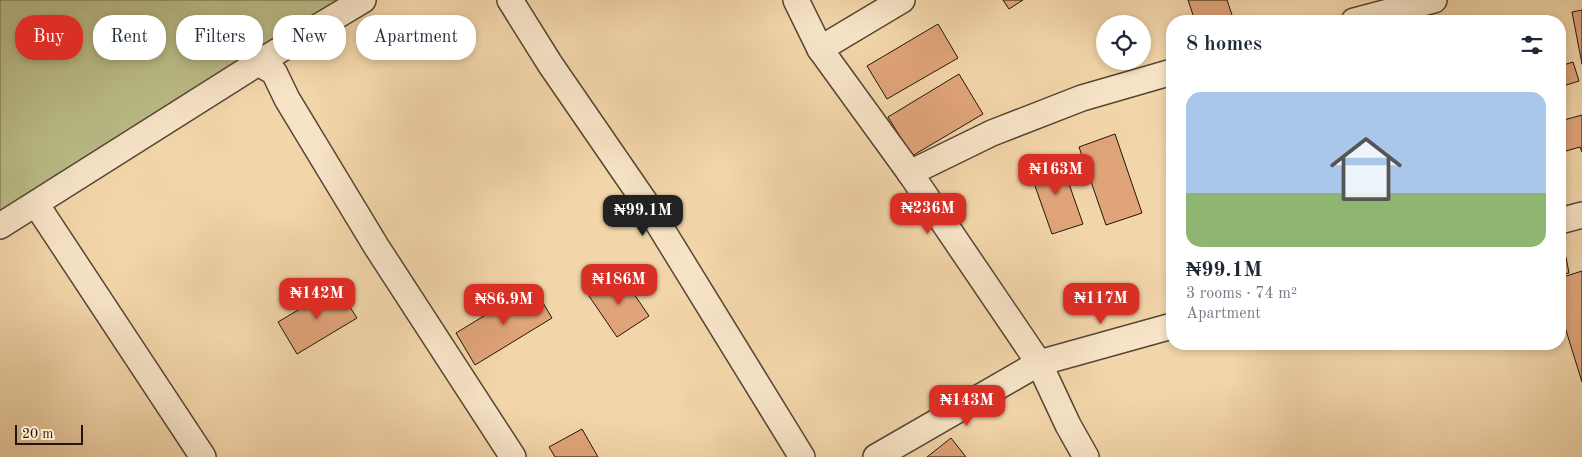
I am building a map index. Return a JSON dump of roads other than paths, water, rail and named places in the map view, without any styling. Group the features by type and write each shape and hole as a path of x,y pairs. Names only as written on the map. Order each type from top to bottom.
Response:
{"street":[{"path":"0,226 363,0"},
{"path":"510,0 550,64 645,202 802,457"},
{"path":"796,0 820,49 910,173 1039,363 1068,425 1086,457"},
{"path":"820,49 902,0"},
{"path":"1377,15 1434,0"},
{"path":"258,64 274,72 287,99 376,246 513,457"},
{"path":"910,173 992,133 1082,98 1166,74"},
{"path":"36,204 203,457"},
{"path":"1566,219 1582,215"},
{"path":"876,457 1039,363 1166,328"}]}
